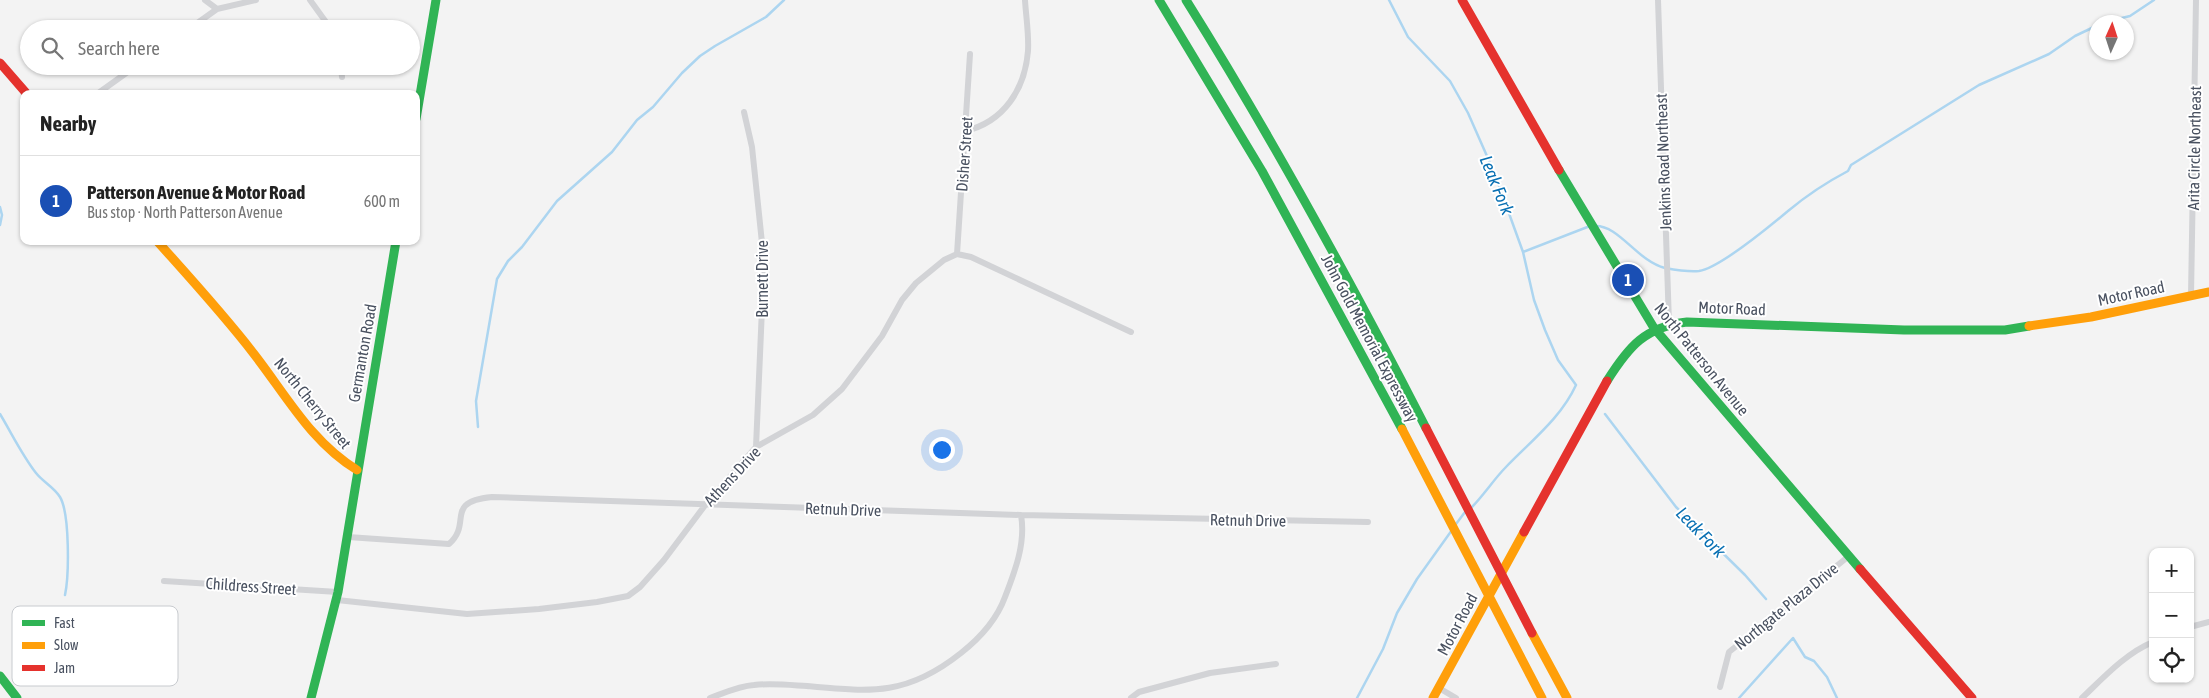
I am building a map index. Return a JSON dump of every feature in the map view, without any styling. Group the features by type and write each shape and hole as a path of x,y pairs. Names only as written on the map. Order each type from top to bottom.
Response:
{"main road":[{"path":"420,95 436,0"},
{"name":"John Gold Memorial Expressway","path":"1159,0 1231,116 1274,191 1357,343 1542,698"},
{"name":"John Gold Memorial Expressway","path":"1186,0 1239,86 1318,223 1567,698"},
{"name":"North Patterson Avenue","path":"1462,0 1588,222 1654,328 1972,698"},
{"path":"0,63 24,90"},
{"name":"North Cherry Street","path":"160,245 252,351 322,443 343,463 357,470 338,596 311,698"},
{"name":"Germanton Road","path":"357,470 395,245"},
{"name":"Motor Road","path":"1433,698 1604,386 1630,347 1654,328 1669,323 1697,322 1904,330 2005,330 2091,317 2209,292"},
{"path":"0,676 17,698"}],"street":[{"path":"205,0 217,9"},
{"path":"202,20 217,9 256,0"},
{"path":"310,0 324,20"},
{"path":"965,131 980,128 1002,113 1017,91 1024,74 1028,50 1025,0"},
{"name":"Jenkins Road Northeast","path":"1658,0 1669,323"},
{"name":"Arita Circle Northeast","path":"2191,296 2196,0"},
{"name":"Disher Street","path":"957,254 970,54"},
{"path":"103,90 124,75"},
{"name":"Burnett Drive","path":"744,112 752,147 764,262 756,448"},
{"path":"957,254 971,257 1131,332"},
{"name":"Athens Drive","path":"338,596 467,614 539,609 621,598 640,587 664,560 706,504 756,448 813,414 842,389 882,336 902,300 916,283 932,268 957,254"},
{"name":"Retnuh Drive","path":"348,537 449,544 458,532 462,510 466,504 475,499 492,497 1021,515 1368,522"},
{"path":"710,698 753,685 793,685 854,690 890,689 908,684 937,670 974,642 997,614 1014,574 1019,556 1021,515"},
{"name":"Northgate Plaza Drive","path":"1720,687 1729,652 1849,556"},
{"name":"Childress Street","path":"164,581 338,596"},
{"path":"2194,626 2209,622"},
{"path":"2082,698 2110,671 2149,644"},
{"path":"1131,698 1139,692 1210,673 1276,664"},
{"path":"1439,688 1456,698"}],"waterway":[{"path":"478,427 476,401 497,279 508,261 522,247 557,201 612,152 637,120 653,107 682,73 700,56 766,17 784,0"},
{"name":"Leak Fork","path":"1389,0 1408,37 1450,81 1468,113 1494,172 1523,252 1534,300 1545,330 1558,360 1576,385 1554,419 1502,472 1471,508"},
{"path":"2132,15 2154,0"},
{"path":"1595,226 1604,227 1612,231 1646,258 1665,268 1691,271 1708,268 1745,246 1795,205 1848,171 1851,165 1979,85 2049,54 2075,36 2089,29"},
{"path":"0,207 2,215 0,225"},
{"path":"1523,252 1590,226"},
{"path":"0,414 31,466 58,493 63,505 68,545 65,595"},
{"name":"Leak Fork","path":"1605,414 1676,507 1745,575 1766,599"},
{"path":"1456,524 1465,512"},
{"path":"1357,698 1383,649 1397,613 1417,579 1452,530"},
{"name":"Leak Fork","path":"1739,698 1793,638 1805,657 1814,661 1827,677 1837,698"}],"traffic: fast":[{"path":"420,95 436,0"},
{"path":"1159,0 1262,171 1402,429"},
{"path":"1186,0 1250,105 1310,211 1426,428"},
{"path":"1559,170 1654,328 1860,569"},
{"path":"311,698 338,592 395,245"},
{"path":"1607,381 1631,348 1640,340 1660,328 1687,322 1904,330 2005,330 2029,326"},
{"path":"0,676 17,698"}],"traffic: slow":[{"path":"161,245 243,339 313,432 341,459 357,470"},
{"path":"2029,326 2091,317 2209,292"},
{"path":"1402,429 1542,698"},
{"path":"1433,698 1524,532"},
{"path":"1532,633 1567,698"}],"traffic: jam":[{"path":"1462,0 1559,170"},
{"path":"0,63 24,90"},
{"path":"1524,532 1607,381"},
{"path":"1426,428 1532,633"},
{"path":"1860,569 1972,698"}],"place":[{"name":"Patterson Avenue & Motor Road","path":"1628,280"}]}
